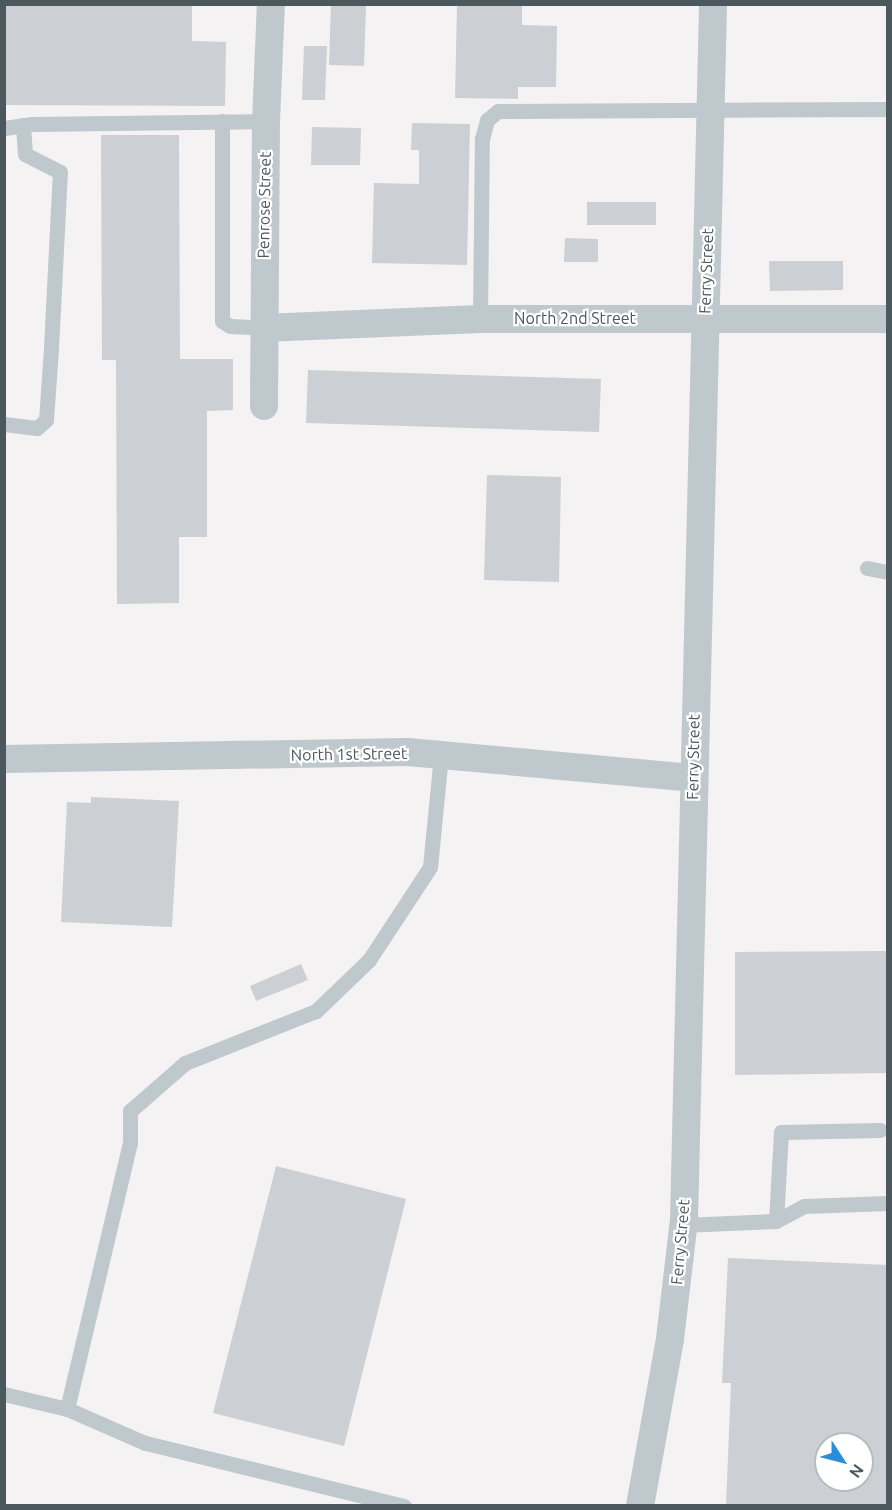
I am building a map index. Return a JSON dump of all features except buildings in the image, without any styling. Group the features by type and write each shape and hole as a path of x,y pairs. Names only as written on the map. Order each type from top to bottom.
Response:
{"street":[{"name":"Penrose Street","path":"264,406 266,121 271,4"},
{"name":"Ferry Street","path":"640,1506 670,1339 683,1225 692,778 713,4"},
{"name":"North 2nd Street","path":"263,328 480,319 704,317 888,319"},
{"name":"North 1st Street","path":"4,759 408,752 692,778"}],"lane":[{"path":"480,319 482,139 487,120 498,111 710,112 888,109"},
{"path":"222,121 222,321 230,326 263,328"},
{"path":"4,128 23,125 266,121"},
{"path":"4,424 37,428 46,420 51,348 60,172 25,154 23,125"},
{"path":"867,568 888,572"},
{"path":"67,1409 130,1143 130,1111 185,1063 316,1011 369,960 429,867 441,755"},
{"path":"776,1221 781,1132 880,1130"},
{"path":"683,1225 776,1221 804,1206 888,1203"},
{"path":"4,1394 67,1409 145,1443 404,1506"}]}
